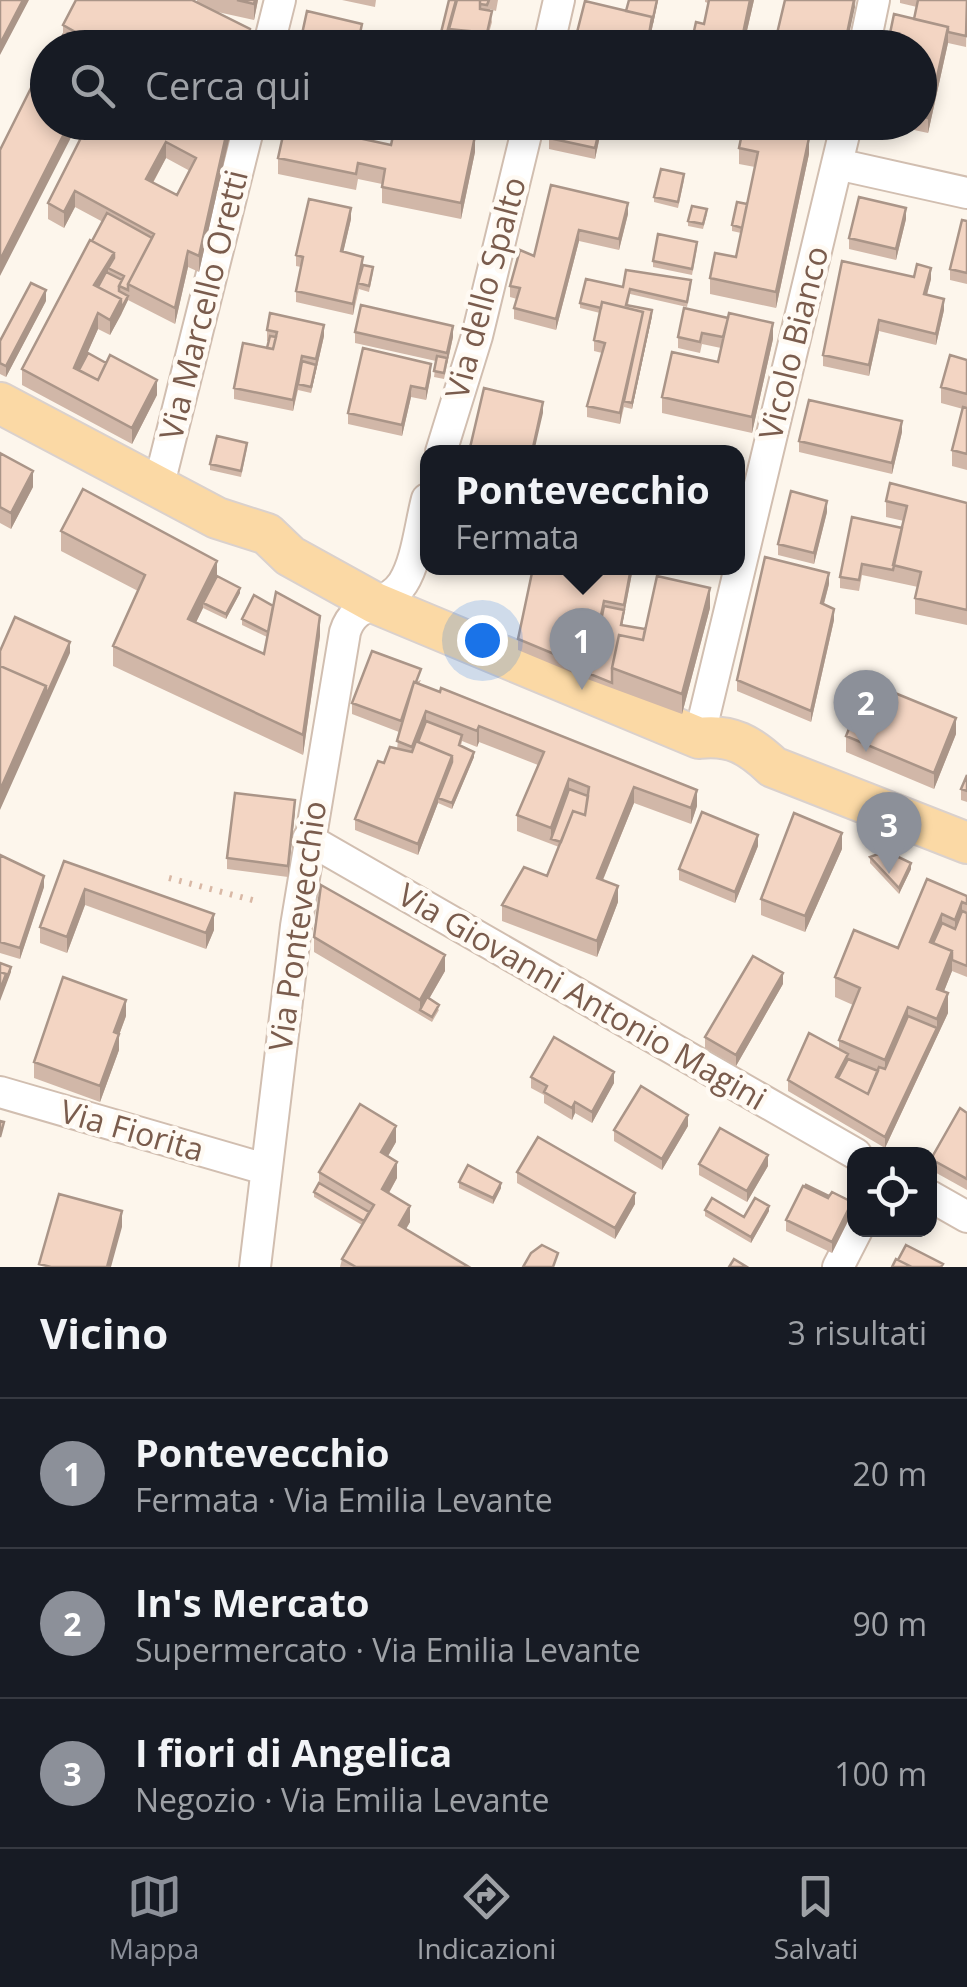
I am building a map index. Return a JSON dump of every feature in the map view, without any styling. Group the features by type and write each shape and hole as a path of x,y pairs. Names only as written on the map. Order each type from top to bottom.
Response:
{"main road":[{"path":"0,404 217,518 246,544 290,556 375,603 699,738 713,759 745,772 773,767 967,842"}],"street":[{"path":"272,30 280,0"},
{"path":"552,30 559,0"},
{"path":"868,30 874,0"},
{"name":"Via Marcello Oretti","path":"158,488 245,140"},
{"name":"Via dello Spalto","path":"443,445 476,336 525,140"},
{"name":"Vicolo Bianco","path":"745,547 843,140"},
{"path":"837,164 967,194"},
{"path":"375,603 402,584 420,523"},
{"name":"Vicolo Bianco","path":"699,738 738,575"},
{"name":"Via Pontevecchio","path":"264,1262 265,1169 308,839 345,632 357,610 375,603"},
{"name":"Via Giovanni Antonio Magini","path":"308,839 847,1149"},
{"name":"Via Fiorita","path":"0,1092 265,1169"},
{"path":"937,1200 967,1217"},
{"path":"838,1267 853,1237"}],"path":[{"path":"169,878 256,901"}],"building":[{"path":"0,0 23,0 0,44"},
{"path":"76,0 192,0 250,29 72,30 63,25"},
{"path":"449,0 456,0 448,29 459,30 442,30"},
{"path":"457,0 480,0 480,9 492,11 488,30 449,29"},
{"path":"629,0 657,0 652,23 652,17 626,11"},
{"path":"709,0 750,0 744,30 694,30 696,22 704,24"},
{"path":"785,0 854,0 848,30 778,30"},
{"path":"918,0 967,0 966,36 914,19"},
{"path":"585,1 652,17 650,30 578,30"},
{"path":"307,11 362,24 361,30 303,30"},
{"path":"894,14 948,27 937,77 937,30 891,30"},
{"path":"30,90 30,140 61,140 0,260 0,150"},
{"path":"80,140 225,140 199,256 188,251 175,308 128,284 154,234 75,191 64,212 48,203","holes":["166,142 196,158 177,195 146,179"]},
{"path":"282,140 368,140 391,145 392,140 474,140 461,203 382,187 385,169 358,163 356,174 278,158"},
{"path":"558,140 597,140 595,148"},
{"path":"741,140 809,140 776,292 710,278 715,253 736,257 758,152 739,148"},
{"path":"661,169 684,174 678,202 654,197"},
{"path":"551,185 628,203 619,239 579,230 556,319 514,308 520,288 510,286 520,250 534,256"},
{"path":"859,197 906,208 896,249 849,238"},
{"path":"309,199 351,208 341,251 363,257 353,304 296,291 303,257 296,255"},
{"path":"737,202 747,204 742,228 732,225"},
{"path":"692,206 707,209 703,224 688,221"},
{"path":"107,213 152,238 128,290 119,286 124,276 108,268 114,253 92,241"},
{"path":"962,220 967,221 967,273 950,269"},
{"path":"658,234 697,242 692,269 653,261"},
{"path":"90,240 114,253 94,285 121,299 110,320 98,313 74,368 98,380 110,355 157,380 132,428 22,369"},
{"path":"842,261 914,277 917,264 931,268 924,294 944,299 936,334 879,320 869,365 823,355"},
{"path":"363,265 373,267 369,286 358,283"},
{"path":"626,270 691,280 687,302 630,289 626,305 652,310 632,403 624,401 643,312 602,302 601,308 580,303 586,279 623,287"},
{"path":"106,272 122,280 119,291 128,296 121,309 121,299 98,287"},
{"path":"31,283 46,290 6,366 0,363 0,341"},
{"path":"602,302 643,312 620,413 587,406 605,343 594,340"},
{"path":"361,305 453,326 447,353 355,332"},
{"path":"684,308 728,318 723,337 702,333 700,342 678,337"},
{"path":"270,313 324,325 316,359 302,356 293,400 234,388 243,343 273,349 277,332 267,330"},
{"path":"729,313 773,323 752,417 662,397 672,352 718,362"},
{"path":"270,336 276,337 273,349 267,348"},
{"path":"363,348 431,364 426,389 411,386 402,425 348,413"},
{"path":"88,353 106,363 98,380 79,370"},
{"path":"950,355 967,360 967,394 941,387"},
{"path":"437,356 447,358 444,373 434,371"},
{"path":"302,361 316,365 311,387 298,384"},
{"path":"484,388 543,402 534,445 471,445"},
{"path":"809,400 902,421 892,463 799,441"},
{"path":"963,407 967,408 967,454 952,450"},
{"path":"217,436 247,443 241,471 210,464"},
{"path":"0,453 33,471 11,513 0,507"},
{"path":"890,483 967,503 967,610 915,598 921,572 893,565 907,506 886,501"},
{"path":"83,489 217,561 188,619 264,654 276,592 320,616 303,735 113,646 145,575 61,531"},
{"path":"791,491 827,501 814,553 778,544"},
{"path":"852,517 902,528 893,570 862,564 859,580 840,577"},
{"path":"765,557 829,573 821,603 834,609 811,711 737,680"},
{"path":"532,575 630,575 624,605 604,601 590,669 518,639"},
{"path":"217,576 240,588 226,614 203,603"},
{"path":"657,576 710,588 682,694 612,668 619,635 643,640"},
{"path":"254,595 273,606 268,632 242,619"},
{"path":"604,606 624,610 621,625 645,629 643,640 619,635 612,683 590,674"},
{"path":"15,617 70,642 46,696 46,686 0,666 0,651"},
{"path":"372,651 421,669 401,721 352,703"},
{"path":"0,666 46,686 0,790"},
{"path":"414,682 440,692 441,688 697,790 691,808 634,787 597,878 618,886 597,941 502,905 524,867 547,876 573,811 585,815 589,787 569,779 551,828 517,815 544,752 479,726 477,731 426,711 412,747 397,741"},
{"path":"868,682 956,718 934,773 846,736"},
{"path":"426,721 462,735 459,745 474,752 452,803 438,798 452,756 418,742"},
{"path":"416,741 452,756 418,844 355,819 378,761 384,763 390,747 412,752"},
{"path":"569,789 588,796 585,815 573,811 561,842 551,839"},
{"path":"235,793 295,800 288,866 227,858"},
{"path":"702,812 758,835 735,892 679,869"},
{"path":"794,813 842,833 805,916 761,899"},
{"path":"886,851 911,863 899,888 870,857"},
{"path":"0,855 44,876 20,948 0,942"},
{"path":"64,861 214,914 206,933 85,889 67,937 40,927"},
{"path":"927,879 967,896 967,904 962,902 955,920 942,914 930,942 952,951 937,989 948,993 937,1019 908,1007 885,1060 839,1040 860,988 835,977 854,930 898,948"},
{"path":"321,885 445,955 420,1000 314,937"},
{"path":"962,911 967,913 967,966 952,960 952,951 933,943 942,923 955,929"},
{"path":"753,956 783,973 736,1055 705,1037"},
{"path":"0,963 11,967 6,980 6,974 0,972"},
{"path":"63,977 126,1000 114,1032 119,1034 100,1086 34,1062"},
{"path":"427,997 439,1005 432,1017 420,1010"},
{"path":"908,1016 937,1028 885,1137 788,1080 809,1033 848,1054 836,1077 868,1094 879,1067 885,1069"},
{"path":"554,1037 614,1072 592,1112 575,1102 572,1108 544,1092 547,1086 531,1077"},
{"path":"848,1059 878,1071 868,1094 838,1078"},
{"path":"641,1086 688,1115 662,1159 614,1130"},
{"path":"360,1104 396,1126 381,1152 397,1162 382,1189 410,1206 399,1225 469,1267 356,1267 342,1259 374,1205 319,1172"},
{"path":"960,1108 967,1113 967,1179 937,1162 937,1148"},
{"path":"720,1128 768,1155 747,1191 699,1164"},
{"path":"538,1137 635,1193 615,1228 517,1172"},
{"path":"468,1165 501,1183 493,1198 459,1182"},
{"path":"319,1183 369,1212 364,1221 314,1192"},
{"path":"803,1186 828,1198 832,1192 847,1200 847,1212 832,1242 786,1220"},
{"path":"59,1194 122,1211 107,1267 39,1264"},
{"path":"712,1198 744,1217 755,1198 769,1206 751,1237 705,1210"},
{"path":"542,1245 558,1253 553,1267 523,1267 531,1253"},
{"path":"906,1245 943,1264 912,1267 898,1260"},
{"path":"734,1259 747,1267 729,1267"},
{"path":"896,1259 912,1267 892,1267"}],"place":[{"name":"Pontevecchio","path":"582,690"},
{"name":"In's Mercato","path":"866,752"},
{"name":"I fiori di Angelica","path":"889,874"}]}
